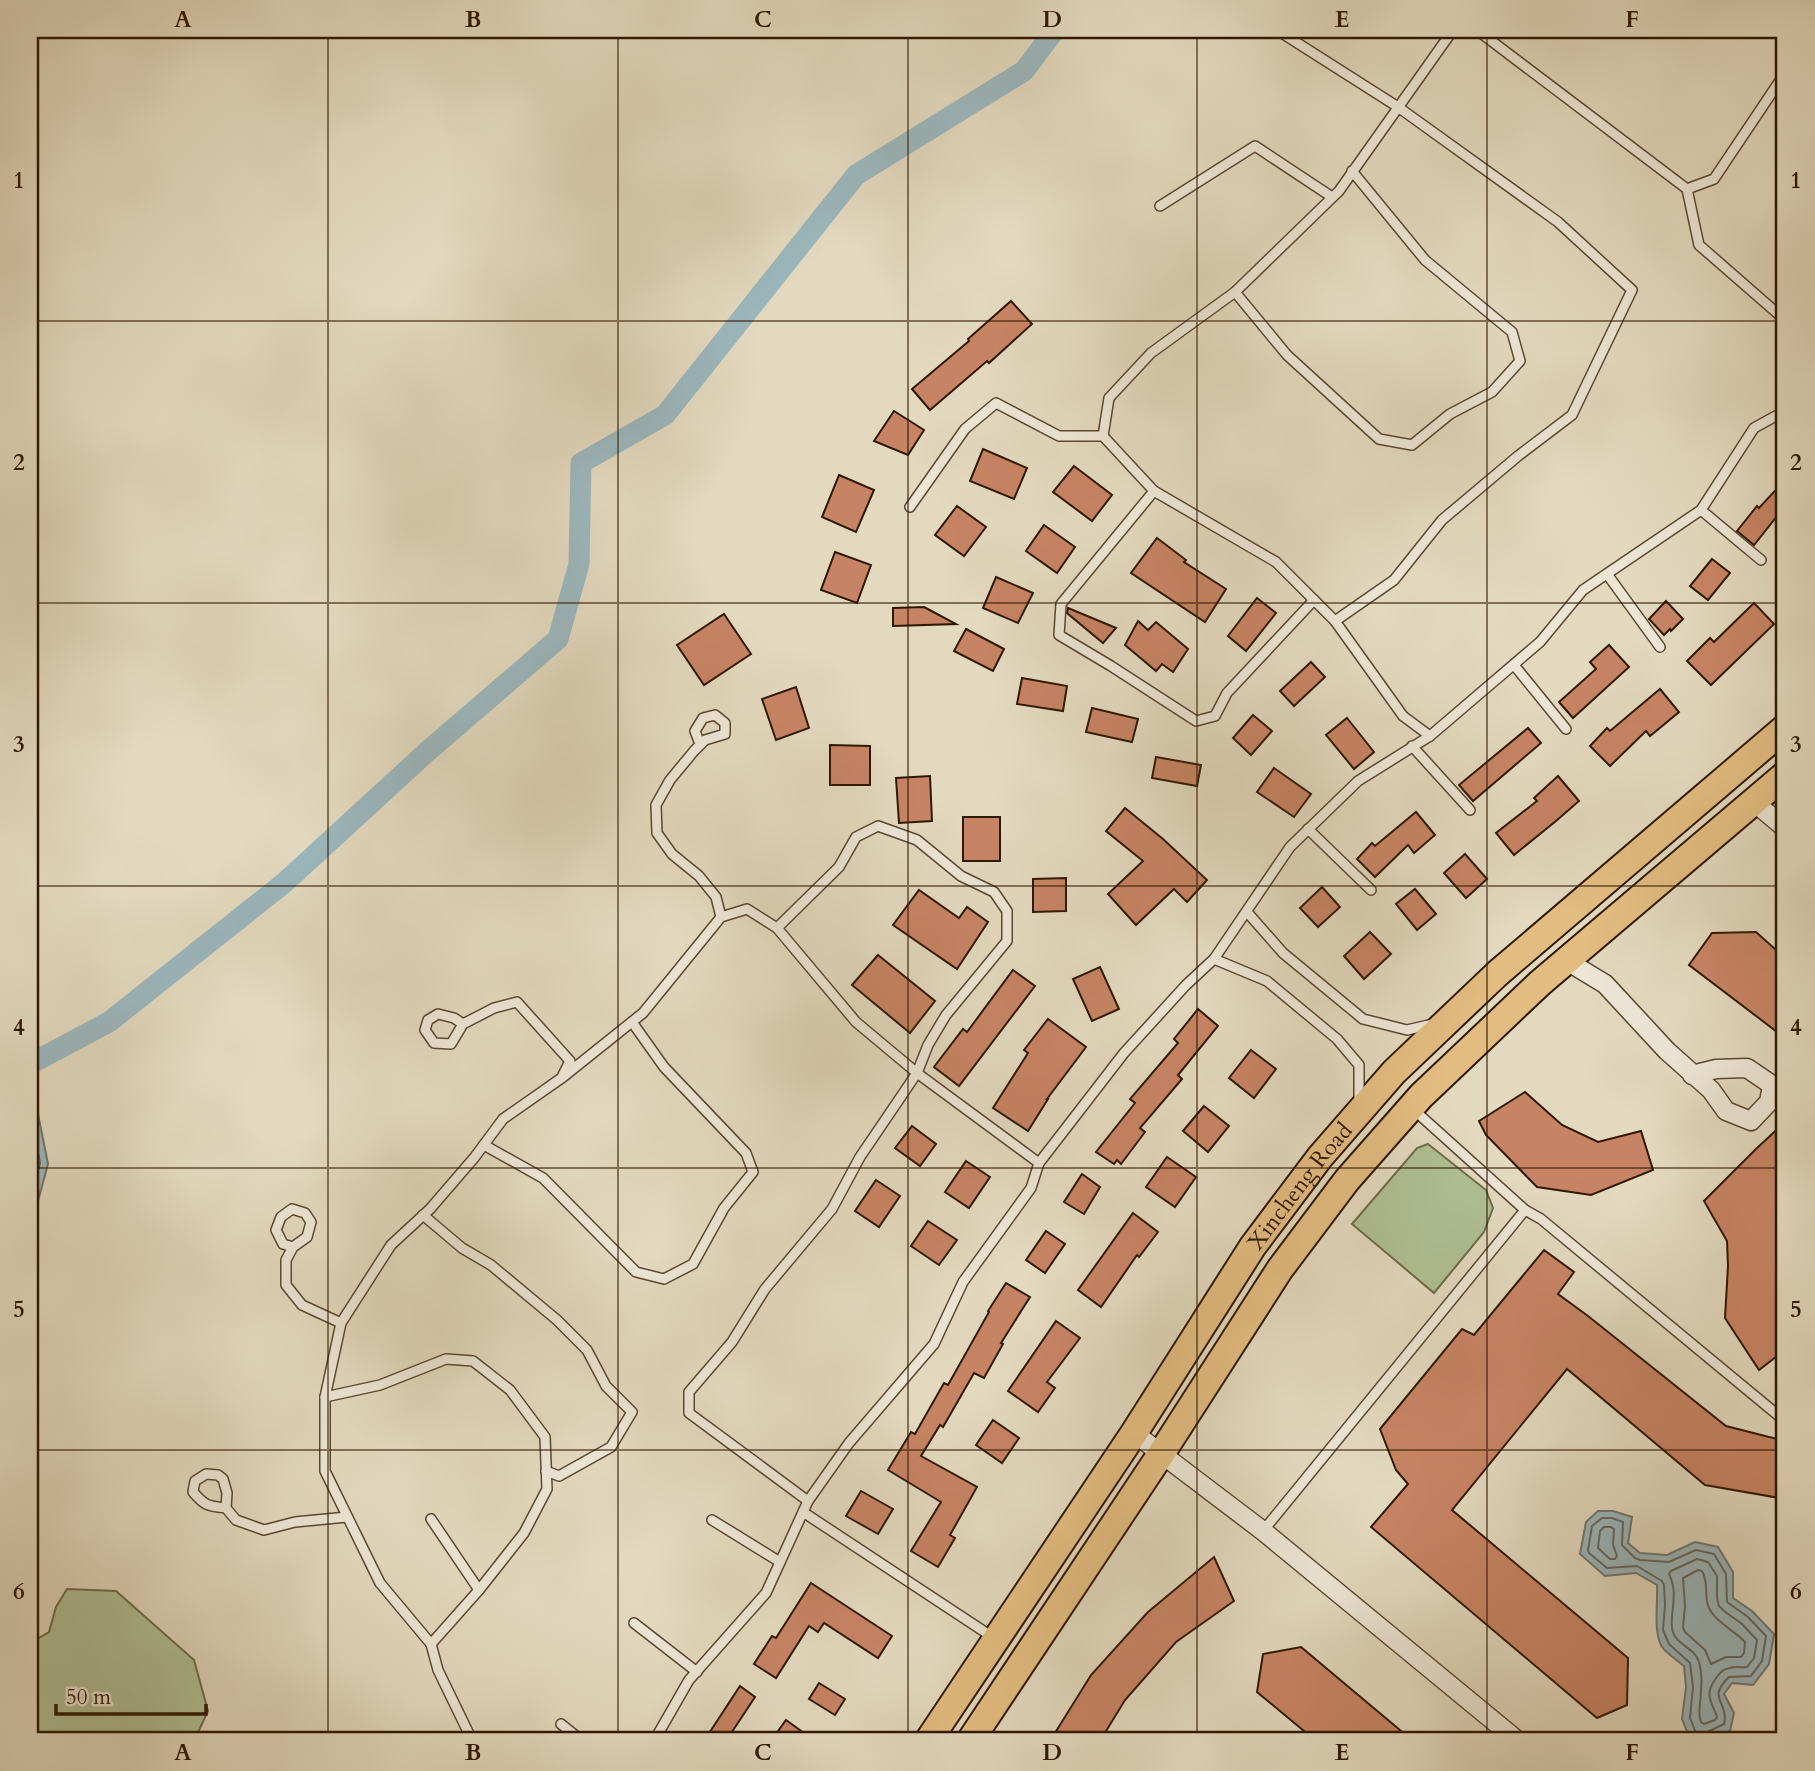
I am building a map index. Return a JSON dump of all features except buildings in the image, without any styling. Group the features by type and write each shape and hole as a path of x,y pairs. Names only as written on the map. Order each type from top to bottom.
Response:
{"main road":[{"name":"Xincheng Road","path":"928,1741 1134,1433 1254,1246 1320,1157 1394,1072 1498,973 1785,728"},
{"name":"Xincheng Road","path":"970,1741 1280,1269 1347,1180 1411,1107 1540,983 1785,775"}],"street":[{"path":"1754,802 1785,828"},
{"path":"1567,961 1605,984 1692,1074"},
{"path":"1134,1433 1263,1531 1518,1741"}],"lane":[{"path":"1278,30 1398,107 1558,222 1632,290 1573,415 1518,456 1442,520 1394,580 1335,621"},
{"path":"1103,436 1109,398 1151,353 1235,292 1332,197 1454,30"},
{"path":"1477,30 1687,189 1699,245 1785,320"},
{"path":"1687,189 1714,180 1785,73"},
{"path":"1160,206 1255,146 1332,197"},
{"path":"1235,292 1287,355 1379,439 1412,445 1450,414 1492,392 1520,361 1512,332 1425,260 1352,171"},
{"path":"909,507 965,429 996,403 1059,436 1103,436 1154,491 1276,562 1335,621 1403,716 1430,736"},
{"path":"654,1741 690,1680 766,1593 808,1501 849,1443 934,1344 963,1282 1031,1188 1039,1163 1124,1053 1186,985 1214,959 1290,847 1358,781 1430,736 1541,642 1583,590 1701,510 1754,428 1785,411"},
{"path":"1154,491 1061,604 1059,635 1196,721 1216,716 1227,693 1314,600"},
{"path":"1701,510 1761,560"},
{"path":"1607,574 1660,646"},
{"path":"1514,665 1566,729"},
{"path":"700,744 670,780 656,805 657,833 672,854 699,876 716,897 721,917"},
{"path":"1412,747 1471,810"},
{"path":"777,928 839,867 856,837 878,826 917,840 961,876 994,892 1007,911 1007,941 946,1015 928,1045 917,1073 860,1157 832,1209 765,1289 732,1342 689,1392 689,1413 808,1501"},
{"path":"1308,829 1371,890"},
{"path":"475,1741 470,1736 438,1670 432,1644 380,1583 325,1471 325,1397 341,1323 391,1245 430,1209 503,1119 563,1077 643,1013 721,917 747,909 777,928 856,1022 917,1073 1039,1163"},
{"path":"1247,912 1283,953 1363,1019 1407,1030 1448,1020"},
{"path":"1214,959 1267,981 1337,1039 1359,1065 1359,1112"},
{"path":"463,1024 495,1008 517,1002 570,1061 563,1077"},
{"path":"484,1145 543,1178 636,1272 664,1279 693,1264 724,1208 753,1172 746,1153 664,1067 632,1022"},
{"path":"1411,1107 1525,1210 1541,1219 1785,1421"},
{"path":"293,1247 283,1244 276,1230 281,1217 292,1209 305,1213 311,1222 307,1237 293,1247 286,1260 286,1285 302,1305 341,1323"},
{"path":"1263,1531 1525,1210"},
{"path":"423,1215 462,1248 491,1265 557,1320 587,1350 606,1386 632,1412 611,1447 559,1476 546,1471"},
{"path":"325,1397 380,1385 446,1359 473,1361 510,1390 545,1437 547,1489 524,1533 432,1644"},
{"path":"226,1508 209,1507 199,1499 192,1492 195,1481 206,1474 218,1475 223,1479 227,1493 226,1508 236,1520 264,1530 295,1522 347,1517"},
{"path":"803,1512 996,1639"},
{"path":"431,1519 479,1590"},
{"path":"712,1520 780,1562"},
{"path":"634,1623 697,1672"},
{"path":"561,1724 582,1741"}],"green space":[{"path":"1428,1144 1486,1190 1493,1208 1484,1232 1434,1293 1352,1224 1417,1148"},
{"path":"67,1589 116,1591 194,1660 208,1711 194,1741 30,1741 30,1643 49,1632 56,1607"}],"water":[{"path":"30,1074 48,1164 30,1231"},
{"path":"1598,1511 1613,1511 1632,1517 1628,1543 1640,1553 1667,1555 1695,1542 1718,1547 1733,1572 1733,1598 1752,1611 1774,1634 1769,1664 1753,1685 1732,1683 1724,1694 1734,1713 1730,1731 1710,1738 1690,1739 1682,1719 1686,1687 1684,1666 1664,1650 1659,1641 1657,1585 1636,1573 1605,1576 1580,1554 1586,1522"}],"waterway":[{"path":"30,1064 109,1022 284,883 429,750 558,639 579,564 581,463 665,415 856,175 1024,71 1055,30"}]}
